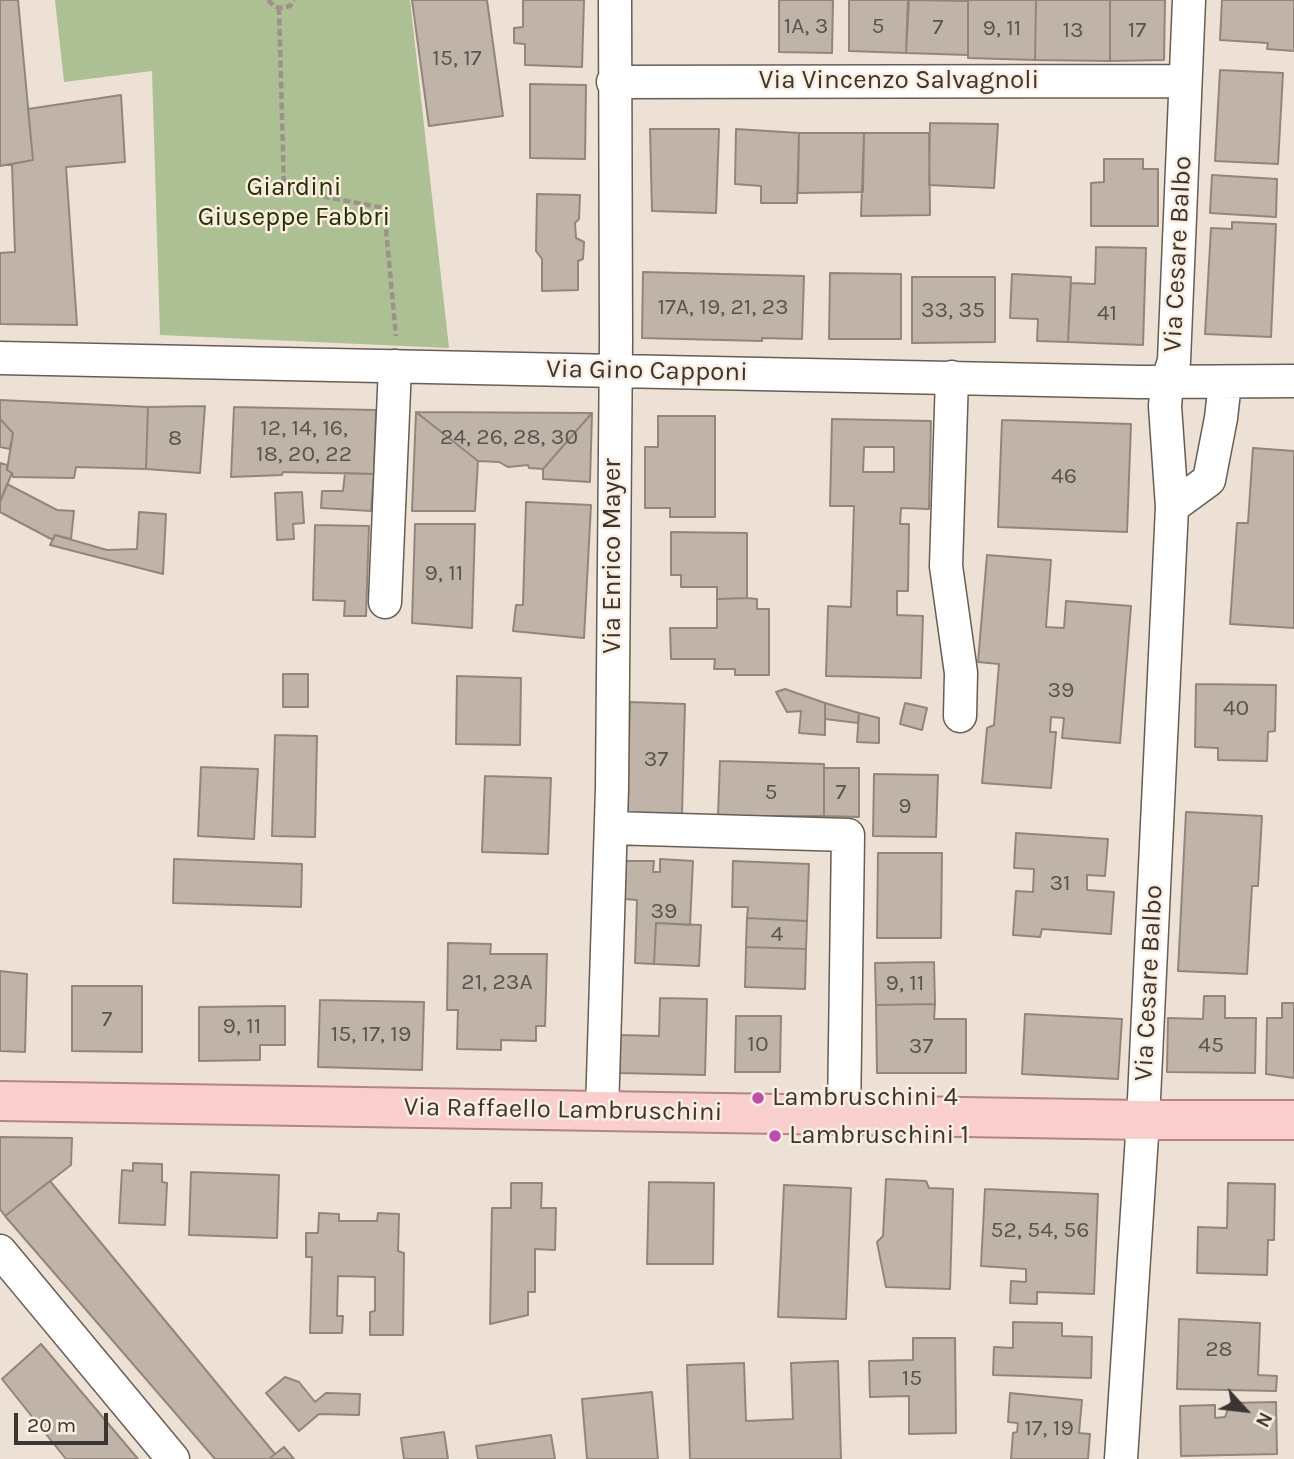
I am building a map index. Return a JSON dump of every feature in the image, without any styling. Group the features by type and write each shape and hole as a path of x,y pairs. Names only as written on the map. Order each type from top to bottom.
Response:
{"main road":[{"name":"Via Raffaello Lambruschini","path":"0,1101 1143,1120 1294,1119"}],"street":[{"name":"Via Enrico Mayer","path":"602,1111 611,828 615,0"},
{"name":"Via Cesare Balbo","path":"1121,1459 1143,1120 1172,508 1166,406 1167,382 1174,361 1189,0"},
{"name":"Via Vincenzo Salvagnoli","path":"613,82 1185,81"},
{"name":"Via Gino Capponi","path":"0,358 396,356 615,371 1225,383 1294,381"},
{"path":"386,602 396,356"},
{"path":"952,377 946,566 961,673 960,716"},
{"path":"1172,508 1209,480 1225,383"},
{"path":"611,828 848,835 844,1115"},
{"path":"0,1251 173,1459"}],"path":[{"path":"268,0 279,8 290,6 294,0"},
{"path":"279,8 284,189 384,208 396,356"}],"green space":[{"name":"Giardini Giuseppe Fabbri","path":"55,0 410,0 449,348 160,335 152,71 64,82"}],"building":[{"path":"0,0 18,0 33,160 0,166"},
{"path":"412,0 487,0 503,116 429,126"},
{"path":"523,0 584,0 582,67 525,65 525,44 514,43 514,28 523,27"},
{"path":"779,0 833,0 832,53 779,52"},
{"path":"849,0 908,0 906,53 849,51"},
{"path":"909,0 968,1 968,55 906,53"},
{"path":"968,0 1036,0 1035,60 968,58"},
{"path":"1036,0 1110,0 1110,61 1035,60"},
{"path":"1110,0 1165,0 1164,60 1110,61"},
{"path":"1222,0 1294,0 1294,51 1267,49 1268,43 1220,40"},
{"path":"1220,70 1283,73 1278,164 1215,161"},
{"path":"530,84 586,85 585,159 530,158"},
{"path":"121,95 125,162 66,167 77,325 0,324 0,253 15,252 12,164 33,160 28,109"},
{"path":"930,123 998,124 994,188 929,185"},
{"path":"650,129 719,129 716,213 652,211"},
{"path":"736,129 799,133 797,203 761,203 761,186 735,184"},
{"path":"799,133 864,133 863,192 798,193"},
{"path":"864,133 929,133 930,215 861,216"},
{"path":"1104,159 1143,159 1143,169 1158,169 1158,226 1091,226 1091,183 1104,182"},
{"path":"1212,175 1277,179 1276,217 1210,213"},
{"path":"537,194 580,195 579,219 575,223 576,238 584,242 583,259 578,261 578,290 542,291 542,259 536,251"},
{"path":"1232,222 1276,224 1271,337 1205,334 1211,228 1232,229"},
{"path":"1096,247 1146,248 1143,345 1068,342 1071,283 1095,284"},
{"path":"643,272 804,276 802,339 762,338 762,341 642,338"},
{"path":"830,273 901,274 901,339 829,339"},
{"path":"1012,274 1071,277 1068,342 1037,341 1038,319 1010,318"},
{"path":"912,277 995,277 995,342 912,343"},
{"path":"0,400 148,407 146,469 76,467 74,478 13,477 7,470 13,433 0,419"},
{"path":"205,406 200,473 146,469 148,407"},
{"path":"234,407 376,410 374,474 283,472 282,475 231,477"},
{"path":"416,412 592,413 543,469 529,468 528,465 508,467 499,462 478,461"},
{"path":"416,412 478,461 475,511 412,511"},
{"path":"592,413 590,482 543,479 543,469"},
{"path":"658,416 715,416 715,517 670,517 670,508 645,508 645,447 658,447"},
{"path":"0,419 13,433 10,449 0,447"},
{"path":"832,419 931,421 929,509 901,508 900,524 909,524 908,591 897,591 897,615 923,616 921,678 826,676 828,606 851,607 854,506 830,506","holes":["864,447 894,447 894,472 863,472"]},
{"path":"1002,420 1131,424 1127,532 998,527"},
{"path":"1253,448 1294,451 1294,628 1230,624 1237,523 1248,523"},
{"path":"0,463 7,465 7,470 12,473 0,502"},
{"path":"345,473 374,474 371,511 321,508 322,491 343,491"},
{"path":"7,484 57,510 74,511 71,539 55,535 53,540 0,512 0,502"},
{"path":"302,492 304,523 293,524 294,539 277,540 275,493"},
{"path":"526,502 591,505 584,638 513,631 516,605 523,605"},
{"path":"139,512 166,514 163,574 50,545 55,535 107,550 137,549"},
{"path":"415,524 475,524 472,628 412,623"},
{"path":"315,525 369,526 366,616 344,616 345,601 313,600"},
{"path":"671,532 747,533 747,598 717,599 717,587 681,587 681,575 671,575"},
{"path":"987,555 1051,560 1046,627 1064,628 1066,601 1131,606 1120,743 1062,738 1064,718 1051,717 1050,732 1056,732 1051,788 982,783 987,728 994,725 999,664 978,662"},
{"path":"717,599 757,599 757,609 769,609 769,675 735,675 735,669 714,669 715,659 671,659 670,628 717,628"},
{"path":"283,674 308,674 308,707 283,707"},
{"path":"457,676 521,678 520,745 456,744"},
{"path":"1196,684 1276,685 1275,731 1268,732 1267,761 1218,760 1218,748 1195,747"},
{"path":"785,689 825,703 825,735 799,733 801,711 787,712 776,692"},
{"path":"630,702 685,704 682,814 627,814"},
{"path":"825,703 859,713 858,723 825,719"},
{"path":"905,703 927,708 922,730 900,724"},
{"path":"859,713 879,718 879,743 857,742"},
{"path":"275,735 317,736 315,837 272,836"},
{"path":"720,761 824,764 824,816 718,816"},
{"path":"201,767 258,769 254,839 198,836"},
{"path":"824,768 859,768 859,817 824,816"},
{"path":"874,774 938,775 936,837 873,836"},
{"path":"485,776 551,778 548,854 482,852"},
{"path":"1186,812 1262,816 1258,886 1252,886 1247,974 1178,971"},
{"path":"1016,833 1108,839 1105,876 1087,875 1087,890 1114,892 1111,934 1042,929 1040,937 1013,935 1016,891 1033,892 1034,869 1014,868"},
{"path":"878,853 942,853 941,938 877,938"},
{"path":"174,859 302,864 301,907 173,903"},
{"path":"660,859 693,861 690,925 656,923 654,964 635,963 637,900 624,899 626,861 654,861 653,872 660,872"},
{"path":"733,861 809,864 807,921 747,918 748,907 732,907"},
{"path":"747,918 807,921 806,949 746,947"},
{"path":"656,923 701,925 699,966 654,964"},
{"path":"448,943 491,944 490,954 547,954 545,1026 536,1026 536,1041 501,1040 501,1050 457,1049 458,1010 447,1010"},
{"path":"746,947 806,949 805,989 745,987"},
{"path":"934,962 935,1004 876,1005 875,963"},
{"path":"0,971 27,974 25,1052 0,1051"},
{"path":"72,986 142,986 142,1052 72,1051"},
{"path":"1204,996 1225,996 1225,1018 1256,1018 1255,1073 1167,1072 1168,1018 1203,1019"},
{"path":"660,998 707,999 705,1075 618,1073 619,1035 659,1036"},
{"path":"320,1000 424,1002 422,1070 318,1067"},
{"path":"1282,1003 1294,1003 1294,1078 1266,1074 1267,1018 1282,1018"},
{"path":"935,1004 934,1019 966,1019 966,1073 877,1073 876,1005"},
{"path":"285,1006 285,1045 260,1045 260,1060 199,1061 199,1007"},
{"path":"1025,1014 1122,1019 1118,1079 1022,1074"},
{"path":"736,1016 781,1016 780,1072 735,1072"},
{"path":"0,1137 72,1138 71,1165 5,1216 0,1209"},
{"path":"133,1163 162,1164 162,1182 167,1183 165,1225 119,1223 122,1170 133,1171"},
{"path":"191,1172 279,1175 277,1238 189,1235"},
{"path":"886,1179 926,1181 929,1188 953,1189 950,1289 886,1287 877,1242 883,1236"},
{"path":"50,1181 275,1454 269,1459 215,1459 5,1216"},
{"path":"649,1182 714,1183 713,1264 647,1264"},
{"path":"511,1183 542,1183 541,1208 556,1208 555,1250 535,1249 535,1292 528,1292 528,1315 490,1324 492,1208 511,1208"},
{"path":"1228,1183 1275,1184 1274,1240 1268,1240 1267,1275 1197,1273 1198,1227 1227,1228"},
{"path":"784,1185 851,1188 846,1319 778,1317"},
{"path":"985,1189 1098,1194 1094,1294 1037,1292 1037,1304 1010,1303 1011,1281 1026,1282 1026,1269 981,1266"},
{"path":"319,1213 339,1214 339,1221 377,1221 378,1213 399,1214 398,1251 404,1253 403,1335 370,1335 370,1312 375,1311 375,1277 338,1276 337,1316 343,1316 342,1333 310,1333 312,1257 306,1257 306,1233 318,1233"},
{"path":"1179,1319 1260,1323 1258,1375 1277,1376 1276,1391 1177,1389"},
{"path":"1013,1322 1062,1323 1062,1336 1092,1337 1091,1378 993,1375 994,1347 1013,1348"},
{"path":"913,1338 955,1338 956,1433 909,1434 909,1396 870,1397 869,1361 913,1360"},
{"path":"41,1344 138,1459 66,1459 2,1379"},
{"path":"838,1361 841,1459 690,1459 687,1365 744,1363 746,1421 793,1419 791,1363"},
{"path":"285,1377 299,1382 315,1402 326,1393 360,1394 359,1415 319,1414 299,1431 266,1393"},
{"path":"652,1392 658,1459 587,1459 582,1399"},
{"path":"1010,1393 1082,1400 1079,1433 1090,1434 1088,1459 1011,1459 1013,1433 1017,1432 1018,1423 1008,1422"},
{"path":"1276,1402 1277,1454 1181,1456 1180,1406 1215,1405 1215,1418 1225,1417 1230,1403"},
{"path":"444,1432 448,1459 404,1459 401,1438"},
{"path":"551,1435 555,1459 478,1459 476,1446"},
{"path":"284,1447 294,1459 269,1459 275,1454"}],"place":[{"name":"Lambruschini 4","path":"758,1098"},
{"name":"Lambruschini 1","path":"775,1136"}]}
